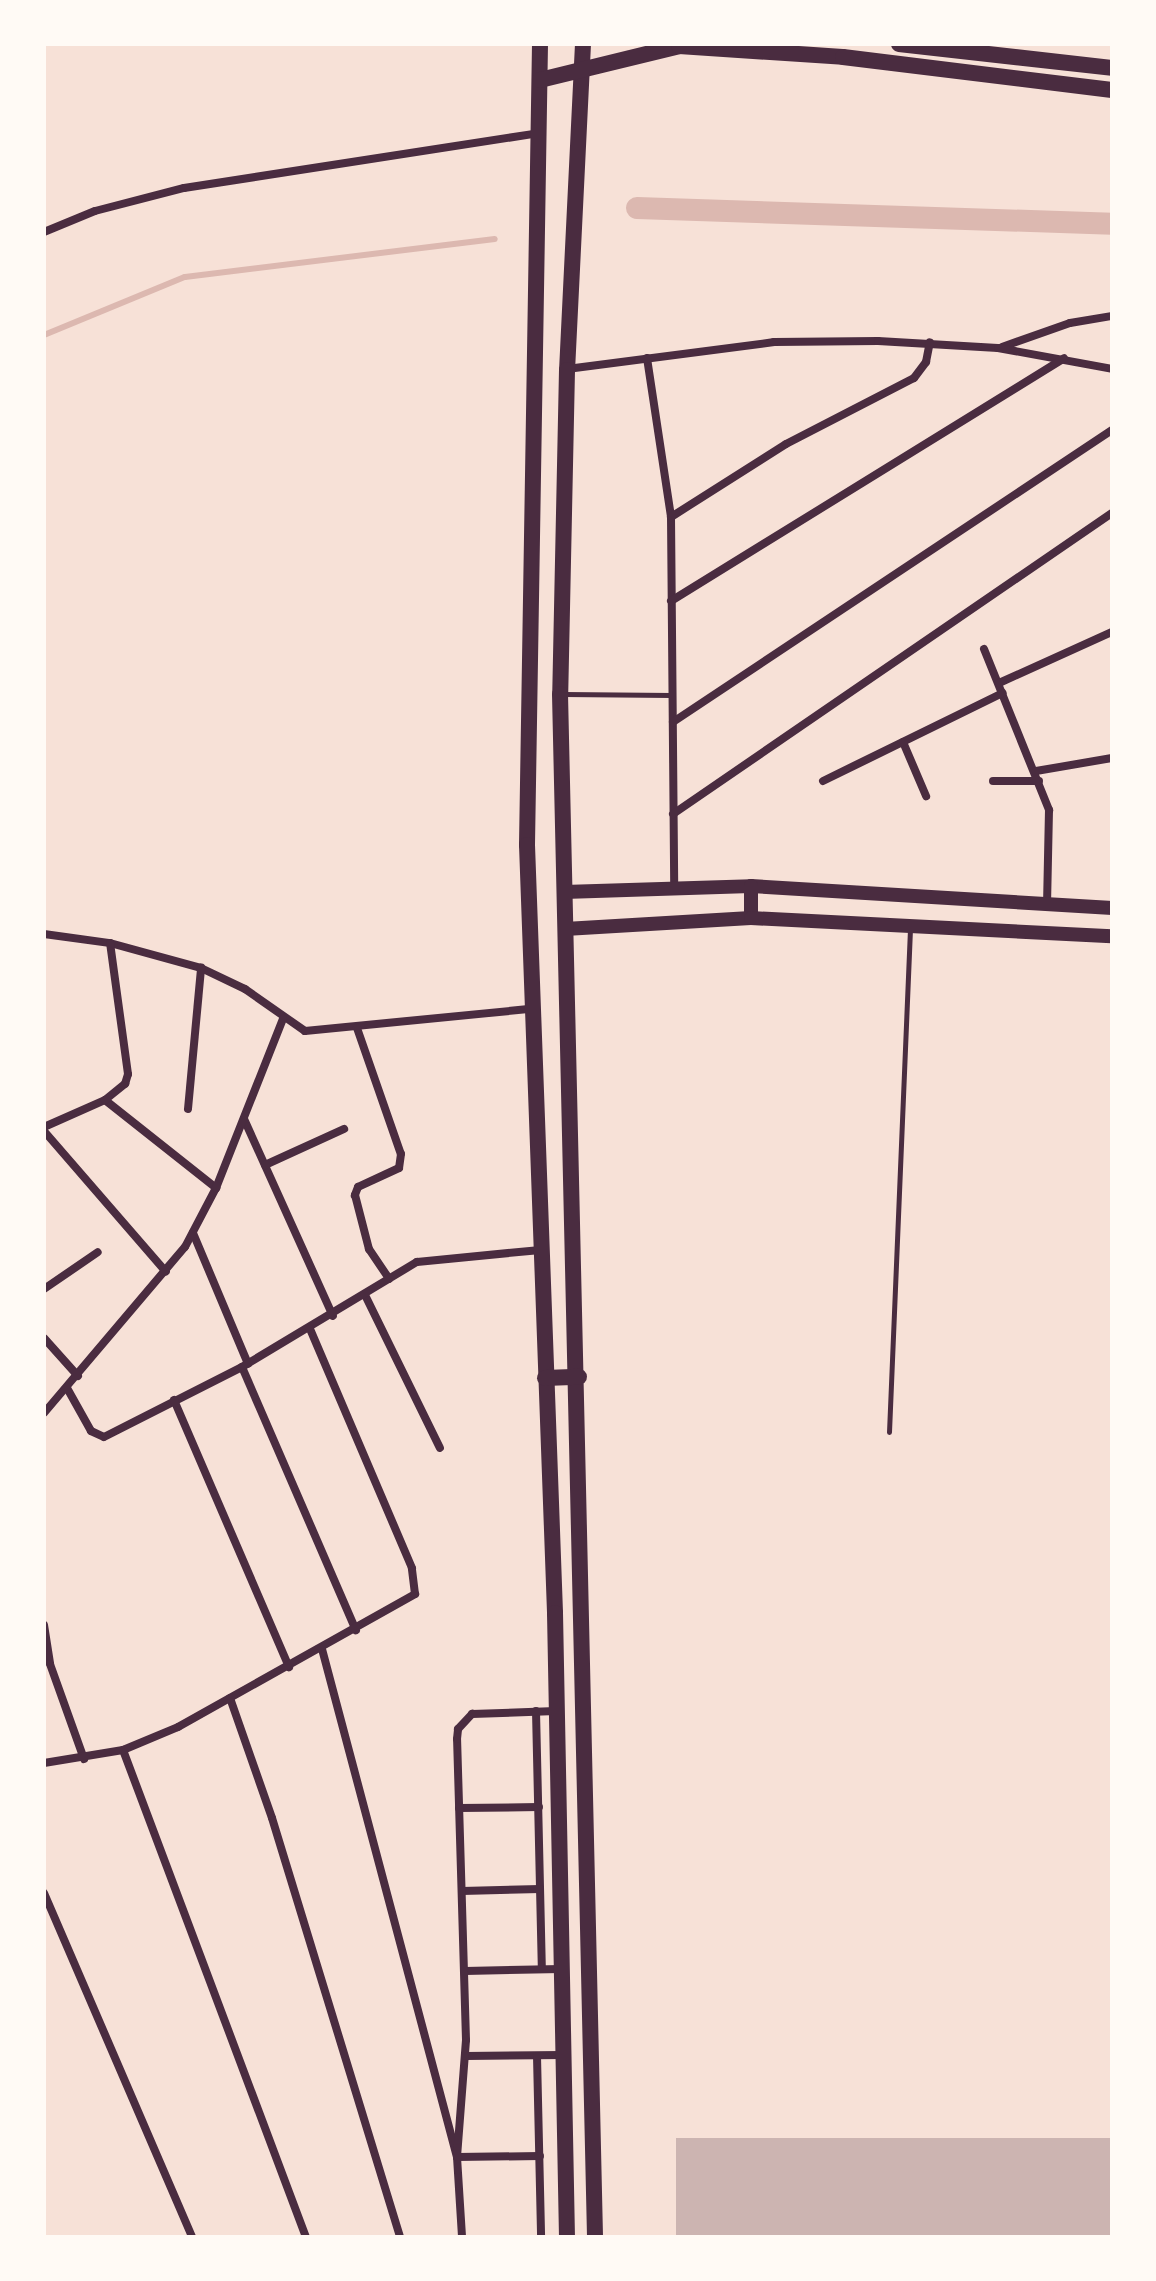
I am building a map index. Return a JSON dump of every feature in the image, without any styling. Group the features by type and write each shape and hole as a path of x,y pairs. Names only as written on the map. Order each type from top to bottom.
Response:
{"main road":[{"path":"540,44 527,682 531,1009 556,1711 567,2237"},
{"path":"583,44 570,274 560,694 579,1377 595,2237"},
{"path":"899,44 1112,68"},
{"path":"540,80 582,73 638,52 693,46 843,57 1112,90"},
{"path":"564,892 751,886 1112,908"},
{"path":"751,886 751,918"},
{"path":"910,923 911,894"},
{"path":"565,929 751,918 910,923 1112,936"},
{"path":"545,1378 579,1377"}],"street":[{"path":"44,232 95,211 184,188 539,133"},
{"path":"998,348 1070,323 1112,316"},
{"path":"567,370 774,342 930,342 998,348 1112,369"},
{"path":"671,517 786,444 914,378 926,362 930,342"},
{"path":"647,358 671,517 674,887"},
{"path":"671,601 1064,358"},
{"path":"673,722 1112,430"},
{"path":"673,814 1112,513"},
{"path":"999,683 1112,632"},
{"path":"984,649 1038,776 1051,826 1047,903"},
{"path":"823,781 1003,693"},
{"path":"903,742 926,796"},
{"path":"993,781 1038,776 1112,758"},
{"path":"44,934 110,943 201,968 245,989 283,1019 305,1031 531,1009"},
{"path":"110,943 128,1074 125,1084 105,1100 44,1129 166,1272"},
{"path":"188,1109 201,968"},
{"path":"44,1413 166,1272 193,1233 216,1188 283,1019"},
{"path":"357,1028 401,1154 399,1168 358,1187 355,1195 369,1249 389,1279"},
{"path":"105,1100 216,1188"},
{"path":"244,1119 333,1316"},
{"path":"265,1165 344,1129"},
{"path":"193,1233 356,1630"},
{"path":"67,1388 96,1436 245,1365 366,1297 389,1279 433,1257 540,1250"},
{"path":"44,1289 98,1252"},
{"path":"366,1297 440,1448"},
{"path":"44,1763 84,1759 123,1750 289,1667 415,1594 415,1577 310,1329"},
{"path":"44,1338 78,1376"},
{"path":"174,1400 289,1667"},
{"path":"44,1625 50,1664 84,1759"},
{"path":"322,1649 457,2157"},
{"path":"230,1698 277,1833 400,2237"},
{"path":"462,2237 457,2157 466,2056 457,1739 463,1720 481,1711 556,1711"},
{"path":"536,1711 542,1969"},
{"path":"123,1750 306,2237"},
{"path":"459,1808 539,1807"},
{"path":"462,1891 540,1889"},
{"path":"44,1893 192,2237"},
{"path":"465,1971 561,1969"},
{"path":"466,2056 562,2055"},
{"path":"537,2056 541,2237"},
{"path":"457,2157 540,2156"}],"lane":[{"path":"560,694 671,695"},
{"path":"889,1432 910,923"}],"building":[{"path":"676,2138 1112,2138 1112,2237 676,2237"}],"waterway":[{"path":"637,208 1112,224"},
{"path":"44,335 185,277 495,239"}]}
